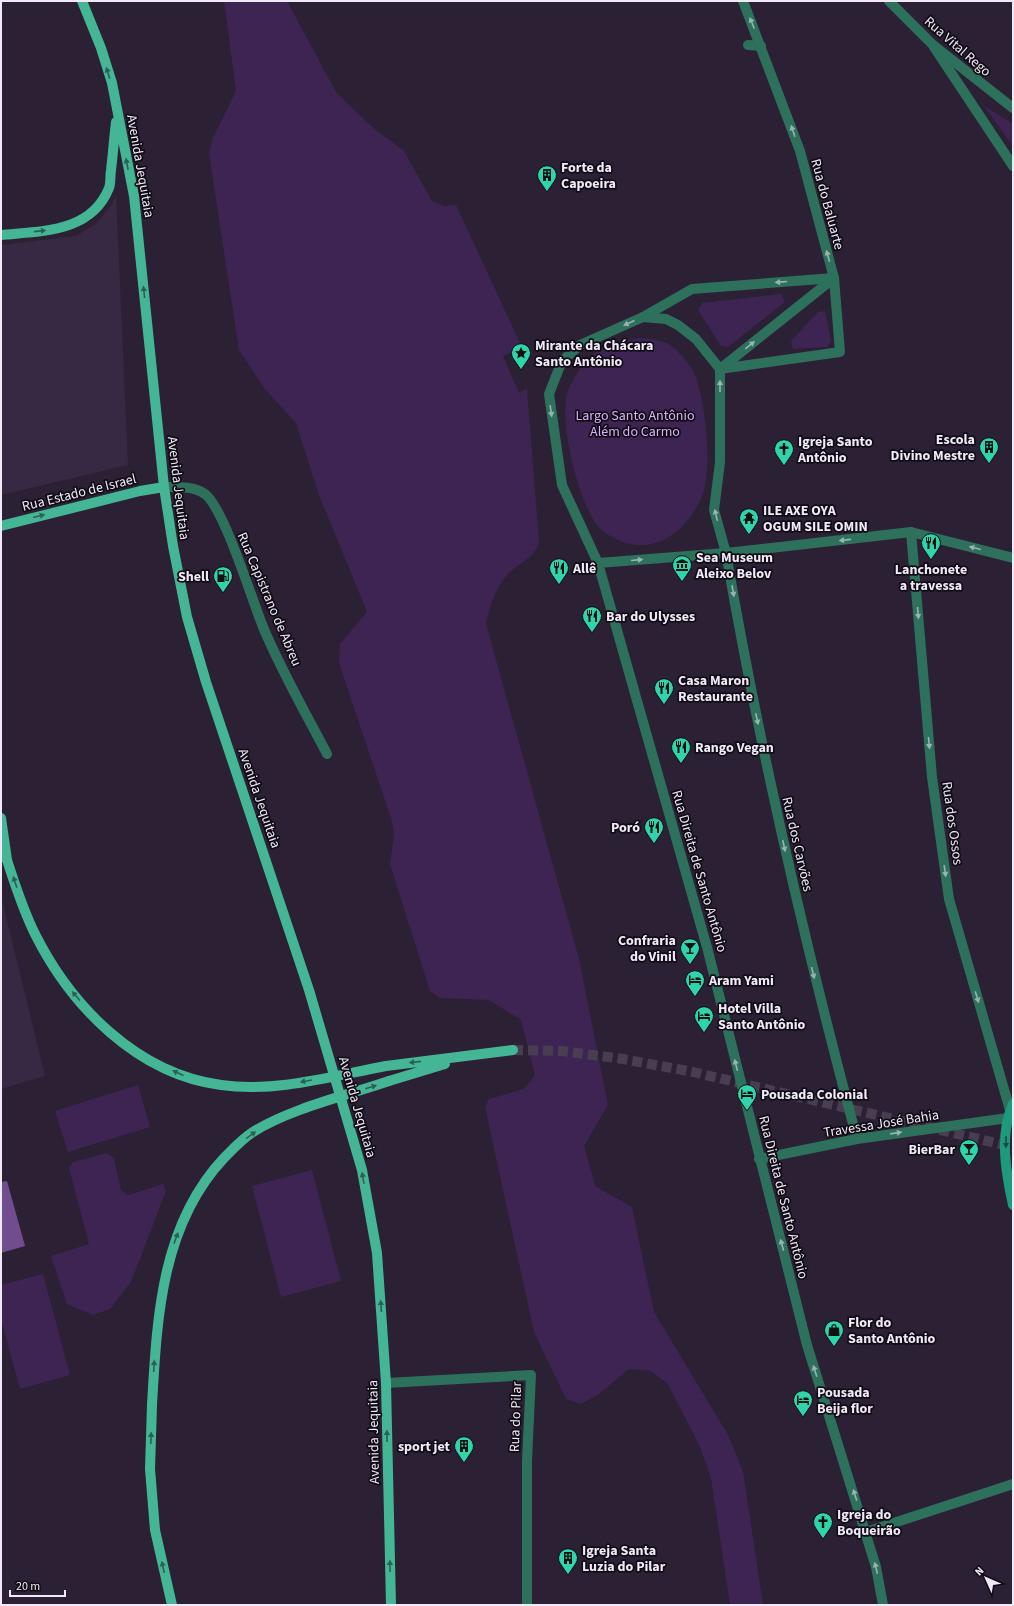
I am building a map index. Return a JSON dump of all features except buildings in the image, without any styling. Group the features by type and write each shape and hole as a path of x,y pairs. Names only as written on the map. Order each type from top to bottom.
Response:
{"main road":[{"name":"Avenida Jequitaia","path":"82,1 101,48 112,83 134,196 164,487 172,546 187,617 206,682 309,990 362,1170 376,1253 386,1383 391,1605"},
{"path":"1,235 63,228 78,222 91,212 101,201 109,188 117,111"},
{"name":"Rua Estado de Israel","path":"1,526 140,491 164,487"},
{"path":"1,818 7,860 19,895 34,933 66,984 90,1014 112,1035 149,1060 184,1076 220,1085 268,1086 304,1082 386,1066 468,1057 513,1050"},
{"path":"172,1605 155,1530 150,1469 152,1405 156,1339 164,1286 173,1248 190,1204 209,1174 234,1147 259,1129 302,1111 389,1081 468,1057"},
{"path":"1010,1111 1006,1161 1013,1205"}],"street":[{"name":"Rua do Baluarte","path":"743,1 800,151 834,278"},
{"name":"Rua Vital Rego","path":"889,1 933,45 984,87 1013,108"},
{"path":"748,45 761,46"},
{"path":"933,45 1013,166"},
{"path":"834,278 692,289 644,317 580,345 562,361 549,394 562,485 598,563 726,553 911,532 1013,558"},
{"path":"720,370 834,278"},
{"path":"720,370 840,352 834,278"},
{"path":"644,317 666,319 678,325 696,340 720,370 720,462 714,510 726,553"},
{"name":"Rua Capistrano de Abreu","path":"164,487 186,488 205,493 218,511 263,627 282,668 327,754"},
{"name":"Rua dos Ossos","path":"911,532 932,777 949,899 1010,1111"},
{"name":"Rua dos Carvões","path":"726,553 747,673 788,864 812,966 857,1139"},
{"name":"Rua Direita de Santo Antônio","path":"598,563 708,951 759,1159 807,1345 866,1532 876,1567 884,1605"},
{"name":"Travessa José Bahia","path":"759,1159 857,1139 1010,1111"},
{"name":"Rua do Pilar","path":"386,1383 531,1375 528,1462 527,1605"},
{"path":"866,1532 1013,1484"}],"shaded area":[{"path":"116,195 128,465 1,495 1,245 76,236 97,223 112,204"},
{"path":"1,896 45,1076 1,1089"},
{"path":"7,1181 25,1246 1,1253 1,1182"}],"green space":[{"path":"224,1 287,1 336,92 372,127 404,151 432,201 444,206 456,205 522,347 503,356 519,393 527,389 539,542 534,552 511,571 499,586 489,611 486,624 579,959 608,1105 584,1146 595,1186 632,1207 654,1312 728,1435 743,1471 763,1605 730,1605 711,1478 700,1447 668,1384 651,1371 629,1369 599,1394 581,1404 566,1399 534,1332 485,1107 489,1099 524,1089 535,1075 521,1020 489,1000 440,998 430,991 390,864 394,835 392,821 339,663 340,644 367,612 319,495 296,423 264,388 239,350 209,154 212,140 236,91"},
{"path":"984,106 1013,124 1013,146"},
{"path":"781,294 785,302 728,347 721,346 698,310 702,303"},
{"path":"825,311 831,341 827,347 793,349 791,341 818,312"},
{"name":"Largo Santo Antônio Além do Carmo","path":"641,338 652,339 670,345 684,358 695,375 705,420 707,438 707,474 700,501 684,524 677,531 661,541 652,544 637,545 612,537 597,525 590,514 577,481 572,462 568,443 565,408 567,395 574,377 582,366 595,353 611,344"},
{"path":"138,1085 150,1127 68,1152 55,1111"},
{"path":"107,1153 114,1158 121,1190 128,1195 163,1184 166,1191 131,1282 110,1309 93,1315 67,1304 51,1256 89,1244 69,1168 73,1162"},
{"path":"312,1170 341,1281 281,1297 252,1186"},
{"path":"43,1274 70,1375 20,1389 1,1319 1,1285"}],"tunnel":[{"path":"513,1050 562,1051 623,1059 693,1072 1013,1147"}],"place":[{"name":"Forte da Capoeira","path":"547,192"},
{"name":"Mirante da Chácara Santo Antônio","path":"521,370"},
{"name":"Escola Divino Mestre","path":"989,464"},
{"name":"Igreja Santo Antônio","path":"784,466"},
{"name":"ILE AXE OYA OGUM SILE OMIN","path":"749,535"},
{"name":"Lanchonete a travessa","path":"931,560"},
{"name":"Sea Museum Aleixo Belov","path":"682,582"},
{"name":"Allê","path":"559,585"},
{"name":"Shell","path":"223,593"},
{"name":"Bar do Ulysses","path":"592,633"},
{"name":"Casa Maron Restaurante","path":"664,705"},
{"name":"Rango Vegan","path":"681,764"},
{"name":"Poró","path":"654,844"},
{"name":"Confraria do Vinil","path":"690,965"},
{"name":"Aram Yami","path":"695,997"},
{"name":"Hotel Villa Santo Antônio","path":"704,1033"},
{"name":"Pousada Colonial","path":"747,1111"},
{"name":"BierBar","path":"969,1166"},
{"name":"Flor do Santo Antônio","path":"834,1347"},
{"name":"Pousada Beija flor","path":"803,1417"},
{"name":"sport jet","path":"464,1463"},
{"name":"Igreja do Boqueirão","path":"823,1539"},
{"name":"Igreja Santa Luzia do Pilar","path":"568,1575"}]}
